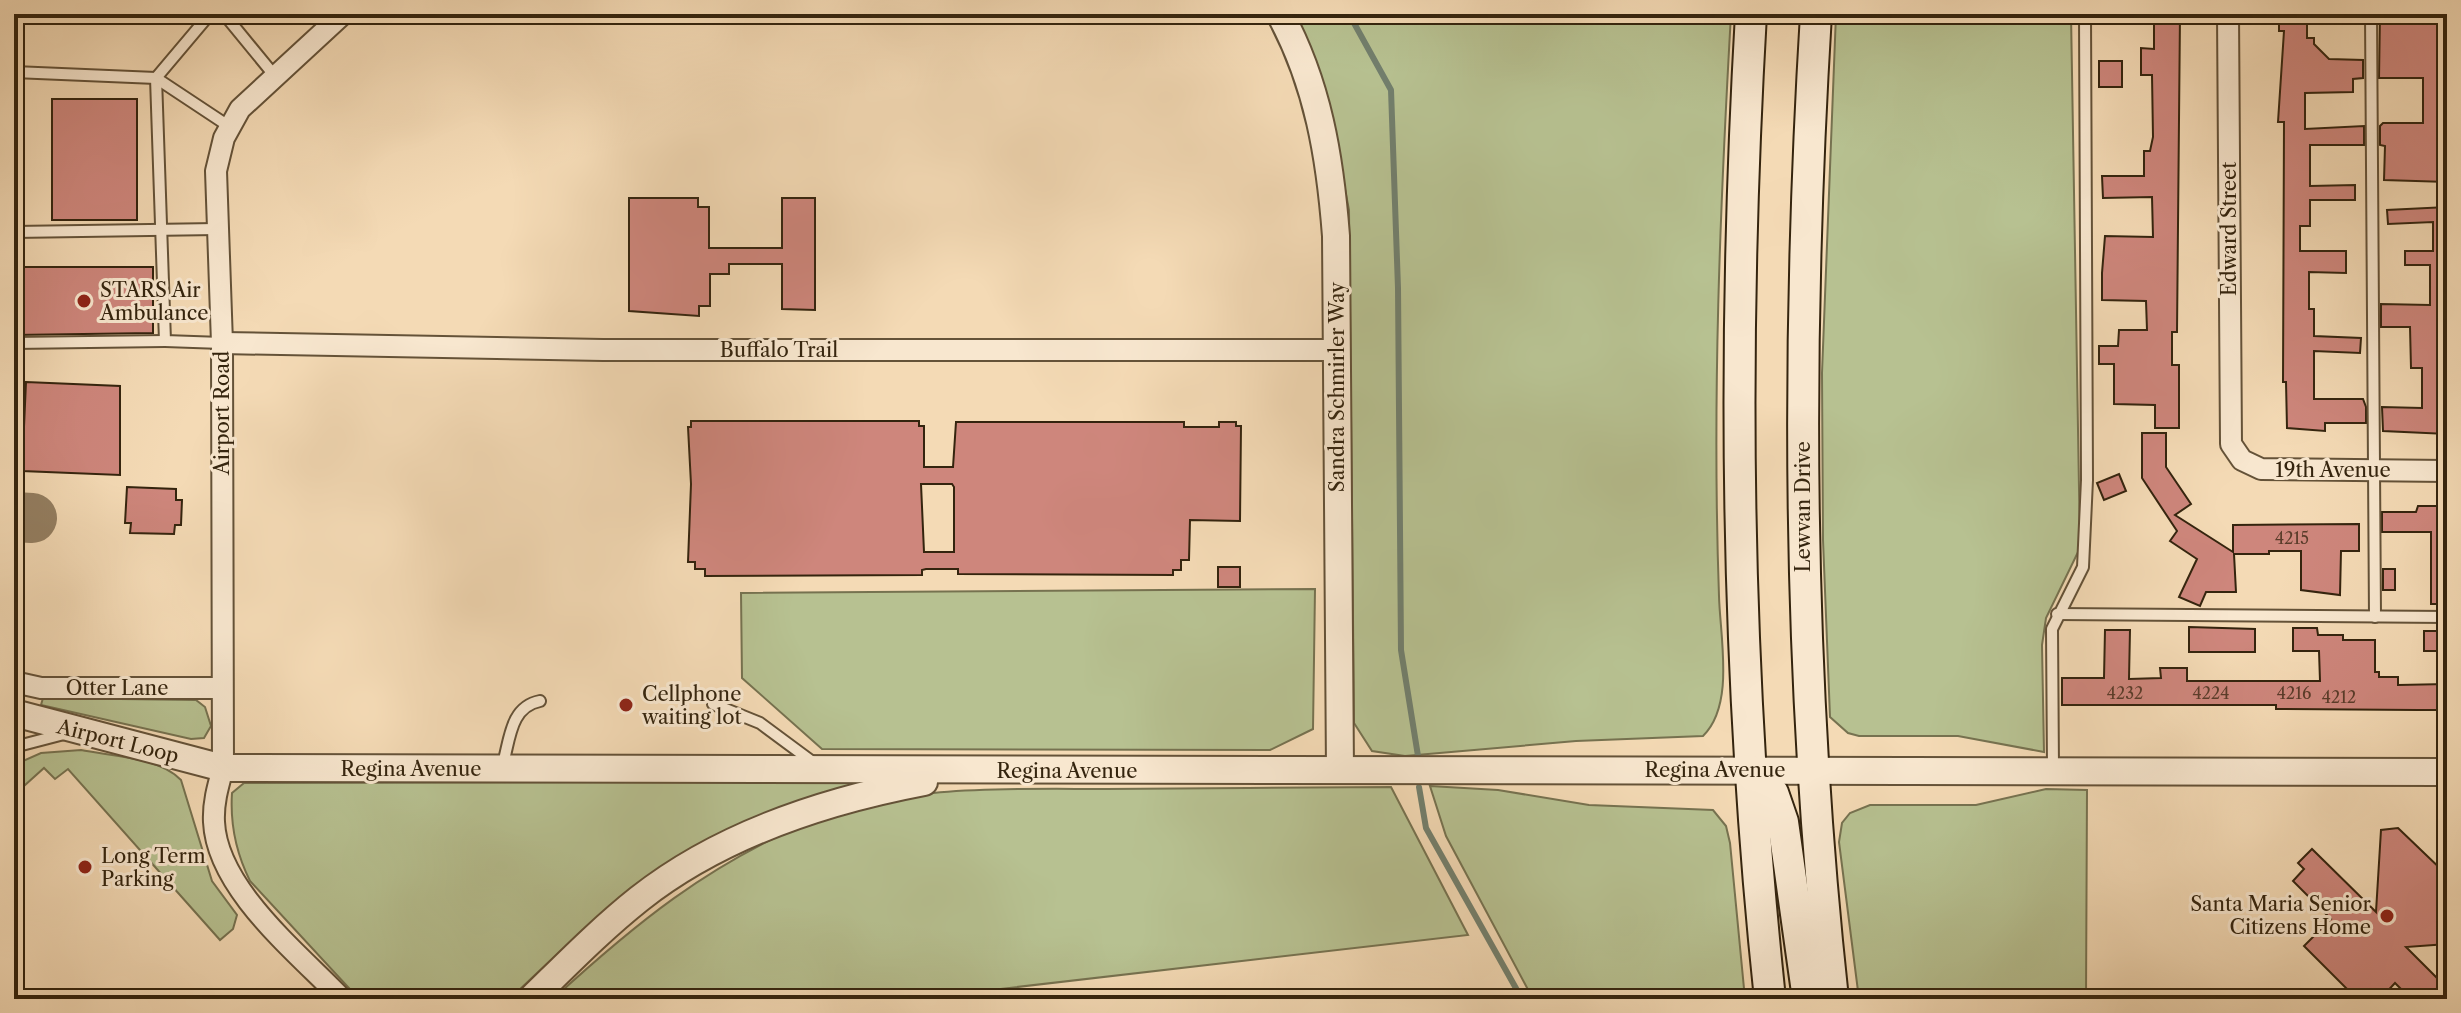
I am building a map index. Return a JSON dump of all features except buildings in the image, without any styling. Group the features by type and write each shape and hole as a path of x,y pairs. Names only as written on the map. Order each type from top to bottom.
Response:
{"main road":[{"path":"1751,14 1744,140 1738,389 1748,770 1770,999"},
{"name":"Lewvan Drive","path":"1816,14 1803,310 1803,576 1812,770 1833,999"},
{"path":"1748,770 1773,793 1783,822 1808,999"}],"street":[{"name":"Airport Road","path":"342,999 240,891 226,867 214,824 214,802 223,768 222,343 216,171 230,127 240,109 343,14"},
{"name":"Sandra Schmirler Way","path":"1280,14 1307,76 1323,125 1336,236 1340,770"},
{"name":"Edward Street","path":"2228,14 2231,444"},
{"name":"Buffalo Trail","path":"222,343 603,350 1336,350"},
{"name":"19th Avenue","path":"2231,444 2242,460 2261,469 2447,471"},
{"name":"Otter Lane","path":"14,682 41,688 221,688"},
{"name":"Airport Loop","path":"14,713 223,768"},
{"name":"Regina Avenue","path":"223,768 2447,772"},
{"name":"Regina Avenue","path":"531,999 640,898 676,873 727,845 827,804 983,771"}],"lane":[{"path":"165,341 164,230 156,78 210,14"},
{"path":"224,14 274,75"},
{"path":"2053,770 2050,651 2057,614 2083,567 2085,524 2085,14"},
{"path":"2371,14 2375,617"},
{"path":"14,72 156,78 230,127"},
{"path":"14,232 217,229"},
{"path":"14,343 222,343"},
{"path":"2057,614 2447,617"},
{"path":"501,769 514,719 525,707 540,701"},
{"path":"713,704 760,723 822,769"},
{"path":"14,747 78,732"}],"green space":[{"path":"1293,14 1731,14 1717,378 1717,523 1723,670 1719,707 1713,723 1703,736 1576,741 1405,756 1372,751 1354,723 1349,210 1333,126"},
{"path":"1836,14 2071,14 2080,548 2046,618 2042,645 2044,752 1958,736 1859,736 1848,733 1830,717 1823,540 1822,373"},
{"path":"1315,589 1313,729 1270,750 822,749 742,678 741,593"},
{"path":"43,698 196,700 205,707 211,726 204,738 191,739 41,705"},
{"path":"81,750 148,762 172,772 181,780 212,881 237,915 233,929 220,940 68,769 55,779 44,768 14,795 14,765 41,753"},
{"path":"853,781 849,786 749,822 665,869 588,928 510,999 359,999 250,881 241,860 232,816 232,793 244,783"},
{"path":"1430,786 1498,790 1589,805 1713,810 1726,826 1730,843 1745,999 1533,999 1446,836"},
{"path":"1391,787 1468,935 913,999 553,999 643,921 705,877 773,838 845,809 918,795 994,789"},
{"path":"2046,789 2087,790 2086,999 1859,999 1839,842 1842,823 1850,813 1870,805 1976,805"}],"waterway":[{"path":"1349,14 1391,90 1398,288 1401,650 1418,756"},
{"path":"1419,787 1426,828 1522,999"}],"taxiway":[{"path":"14,517 32,518"}],"place":[{"name":"STARS Air Ambulance","path":"84,301"},
{"name":"Cellphone waiting lot","path":"626,705"},
{"name":"Long Term Parking","path":"85,867"},
{"name":"Santa Maria Senior Citizens Home","path":"2387,916"}]}
